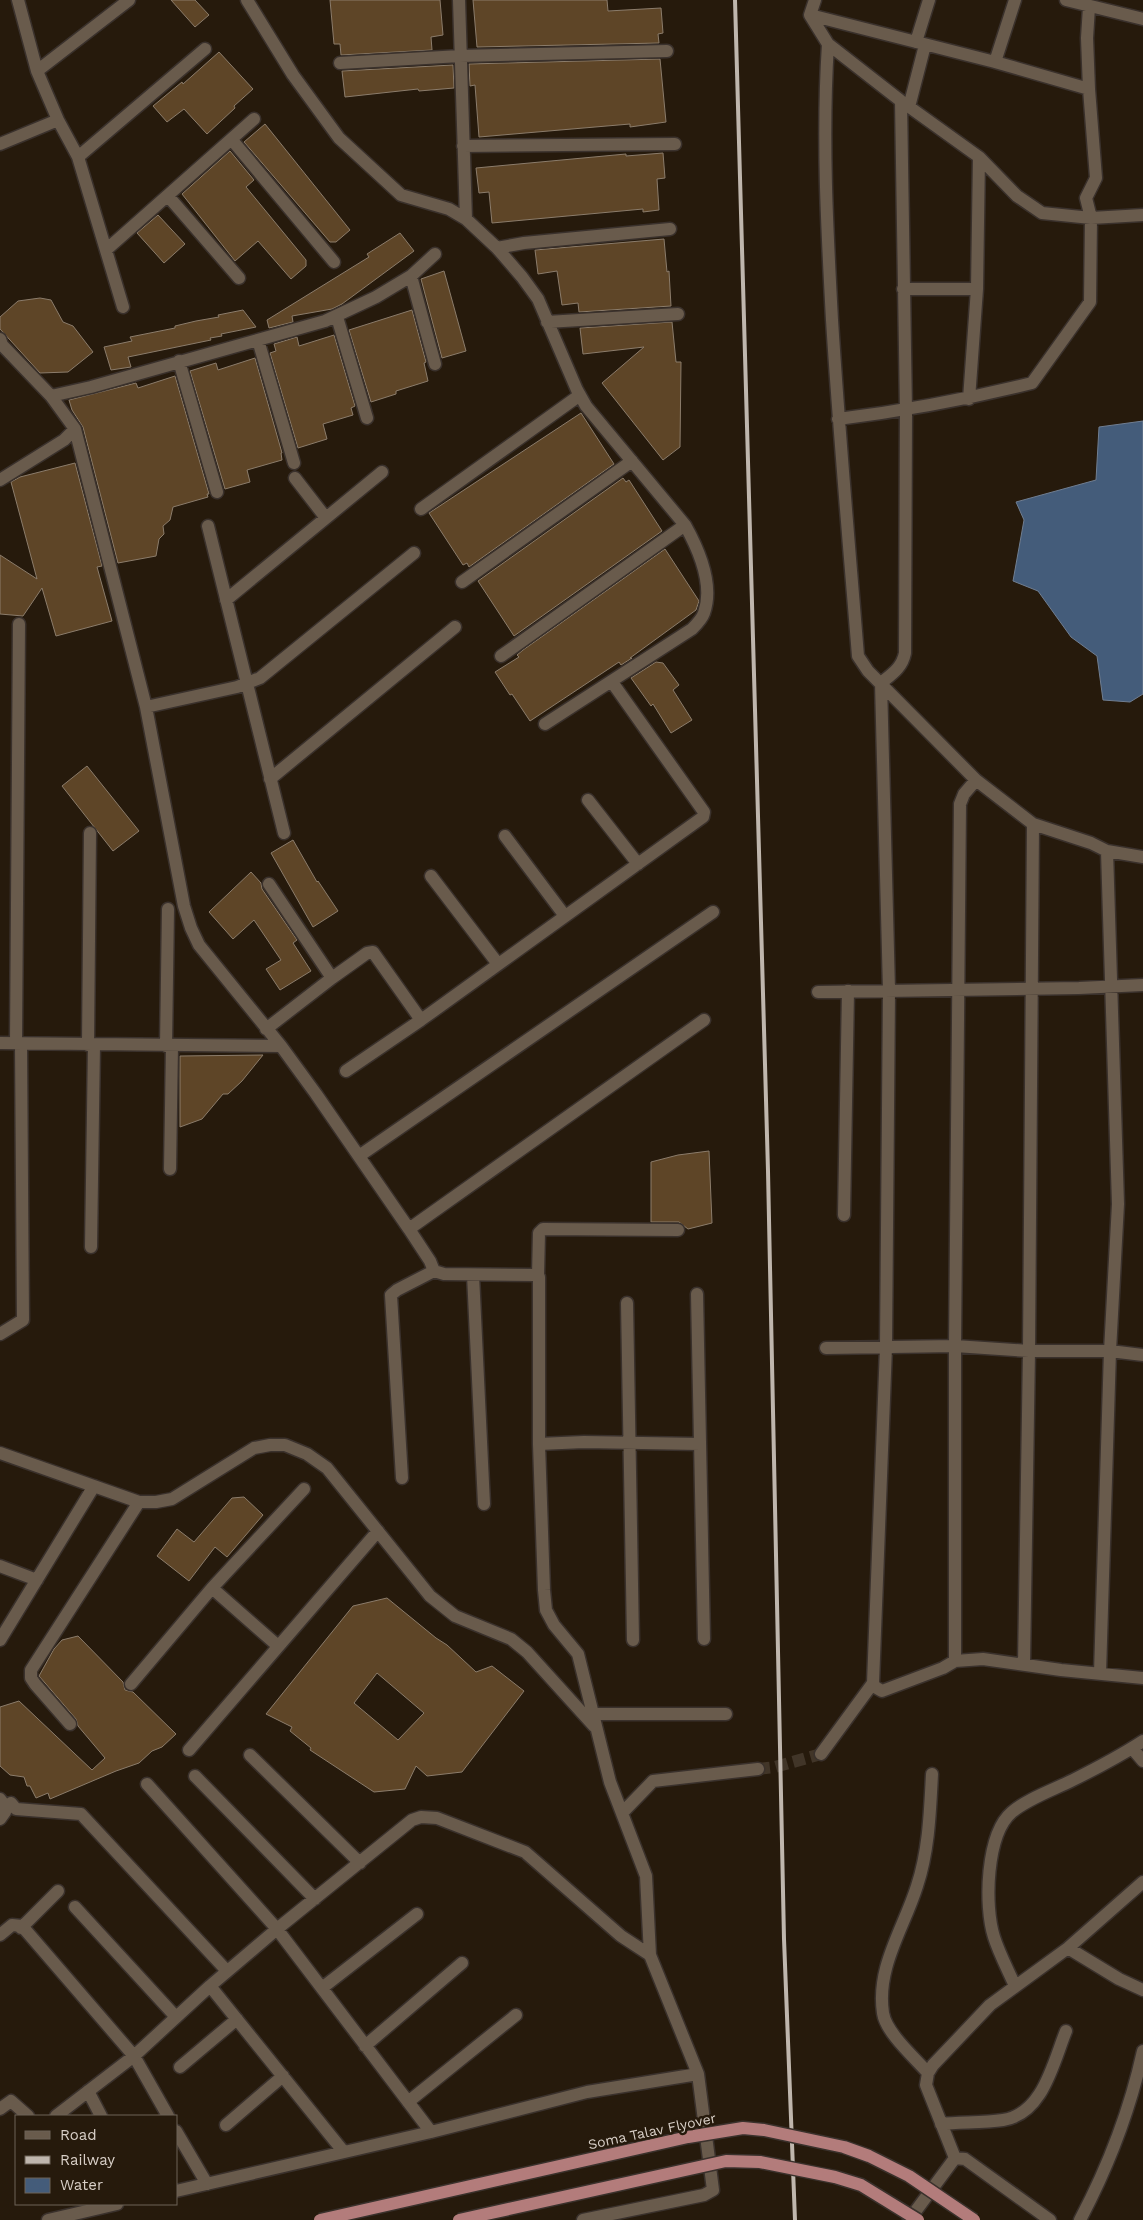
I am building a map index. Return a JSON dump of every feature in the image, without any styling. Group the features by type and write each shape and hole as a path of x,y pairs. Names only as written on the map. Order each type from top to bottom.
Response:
{"main road":[{"name":"Soma Talav Flyover","path":"320,2220 688,2137 743,2128 764,2130 844,2147 869,2156 909,2176 974,2220"},
{"path":"459,2220 726,2161 760,2162 861,2185 918,2220"}],"street":[{"path":"18,0 38,71 58,120 78,157 123,306"},
{"path":"38,71 129,0"},
{"path":"248,0 293,75 339,138 401,195 449,209 466,219 498,248 532,292 548,322 586,406 685,525 696,544 702,562 707,594 704,614 692,629 545,724"},
{"path":"458,0 466,219"},
{"path":"810,16 815,0"},
{"path":"881,683 897,670 903,661 905,653 906,411 902,289 905,104 921,43 929,0"},
{"path":"995,62 1015,0"},
{"path":"1066,0 1143,19"},
{"path":"838,420 906,411 969,399 1032,383 1090,302 1091,218 1086,198 1096,178 1088,89 1087,38 1089,7"},
{"path":"810,16 995,62 1088,89"},
{"path":"810,16 828,44 905,104 979,157 1017,196 1042,213 1091,218 1143,215"},
{"path":"828,44 826,80 826,216 838,420 858,656 868,671 976,780 1033,824 1091,843 1107,851 1143,857"},
{"path":"78,157 205,49"},
{"path":"340,62 460,56 667,51"},
{"path":"106,250 254,119"},
{"path":"0,144 58,120"},
{"path":"232,140 334,262"},
{"path":"463,146 674,144"},
{"path":"969,399 977,289 979,157"},
{"path":"168,196 239,278"},
{"path":"498,248 524,243 670,229"},
{"path":"50,396 92,386 336,317 376,297 411,276 435,254"},
{"path":"411,276 435,364"},
{"path":"902,289 977,289"},
{"path":"548,322 678,314"},
{"path":"336,317 367,418"},
{"path":"0,338 2,345 50,396 75,429 146,707 184,906 191,928 199,945 266,1030 281,1046 409,1229 430,1261 434,1271"},
{"path":"258,340 294,463"},
{"path":"179,361 217,492"},
{"path":"421,509 580,395"},
{"path":"0,480 64,440 75,429"},
{"path":"462,582 632,461"},
{"path":"226,600 382,472"},
{"path":"295,478 326,518"},
{"path":"501,656 685,525"},
{"path":"208,526 284,832"},
{"path":"146,707 260,678 414,553"},
{"path":"0,1334 23,1320 18,1044 19,624"},
{"path":"270,779 454,627"},
{"path":"346,1071 421,1020 705,814 612,682"},
{"path":"821,1754 873,1683 886,1346 888,990 881,683"},
{"path":"955,1661 957,990 960,804 964,794 976,780"},
{"path":"588,800 638,864"},
{"path":"1024,1664 1029,1351 1033,824"},
{"path":"90,833 91,1247"},
{"path":"504,836 565,916"},
{"path":"1100,1673 1110,1351 1118,1204 1107,851"},
{"path":"431,876 498,964"},
{"path":"269,884 332,978"},
{"path":"168,910 170,1169"},
{"path":"358,1156 713,912"},
{"path":"266,1030 332,978 367,953 373,952 421,1020"},
{"path":"818,992 1032,989 1143,985"},
{"path":"844,1215 848,991"},
{"path":"409,1229 704,1020"},
{"path":"0,1043 281,1046"},
{"path":"583,2220 704,2195 713,2190 698,2074 650,1955 646,1876 610,1782 578,1654 554,1625 546,1610 539,1444 539,1233 543,1229 678,1230"},
{"path":"402,1478 391,1295 434,1271 444,1274 538,1276"},
{"path":"473,1275 484,1504"},
{"path":"697,1294 704,1638"},
{"path":"627,1303 633,1640"},
{"path":"826,1348 955,1346 1029,1351 1110,1351 1143,1355"},
{"path":"539,1444 700,1444"},
{"path":"0,1454 139,1502 156,1502 172,1499 254,1448 285,1445 306,1454 327,1468 430,1596 455,1616 511,1639 527,1652 596,1728"},
{"path":"0,1640 94,1486"},
{"path":"131,1684 212,1588 304,1489"},
{"path":"70,1724 35,1684 31,1678 31,1670 139,1502"},
{"path":"189,1750 378,1531"},
{"path":"0,1566 37,1580"},
{"path":"212,1588 278,1646"},
{"path":"873,1683 875,1687 882,1690 943,1668 955,1661 983,1659 1143,1678"},
{"path":"593,1714 726,1714"},
{"path":"1015,1986 993,1936 988,1906 990,1868 999,1828 1011,1813 1034,1799 1111,1762 1143,1741"},
{"path":"1132,1748 1143,1761"},
{"path":"250,1755 360,1863"},
{"path":"622,1813 653,1781 758,1769"},
{"path":"928,2073 890,2028 883,2014 883,1986 891,1949 917,1886 924,1858 930,1817 932,1774"},
{"path":"195,1776 314,1899"},
{"path":"147,1784 277,1928 431,2132"},
{"path":"6,1801 16,1809 81,1814 227,1971"},
{"path":"0,1819 5,1812 6,1801"},
{"path":"57,2115 134,2056 277,1928 412,1820 421,1817 437,1818 524,1852 620,1936 650,1955"},
{"path":"955,2158 926,2085 928,2073 990,2005 1068,1948 1143,1882"},
{"path":"22,1927 58,1891"},
{"path":"75,1907 176,2017"},
{"path":"322,1988 417,1914"},
{"path":"0,1935 12,1925 22,1927 134,2056 167,2115"},
{"path":"1068,1948 1119,1979 1143,1990"},
{"path":"365,2046 462,1963"},
{"path":"210,1986 343,2151"},
{"path":"408,2102 516,2015"},
{"path":"180,2067 237,2020"},
{"path":"941,2124 1005,2120 1026,2110 1042,2092 1066,2031"},
{"path":"1080,2220 1097,2187 1127,2111 1143,2051"},
{"path":"178,2191 431,2132 587,2092 698,2074"},
{"path":"226,2125 283,2076"},
{"path":"88,2091 100,2115"},
{"path":"0,2109 11,2101 27,2115"},
{"path":"178,2134 207,2184"},
{"path":"909,2220 955,2158"},
{"path":"955,2158 965,2159 1050,2220"},
{"path":"48,2220 77,2208 107,2205"}],"water":[{"path":"1143,421 1143,694 1130,702 1103,700 1097,656 1071,637 1038,591 1013,581 1024,520 1016,502 1096,480 1099,427"}],"building":[{"path":"171,0 195,0 209,15 195,27"},
{"path":"330,0 440,0 443,35 431,37 432,50 341,55 340,44 334,44"},
{"path":"473,0 607,0 608,11 661,8 663,33 658,34 659,43 477,47"},
{"path":"219,52 253,89 207,134 184,109 167,122 153,106 182,82 183,84"},
{"path":"660,59 666,122 630,127 630,124 479,137 475,85 470,86 469,64"},
{"path":"453,65 454,88 419,91 418,89 345,97 342,71"},
{"path":"265,124 350,230 336,242 330,242 244,142"},
{"path":"230,151 254,180 246,187 306,260 306,266 291,279 258,241 235,261 182,194"},
{"path":"663,153 665,178 657,179 659,210 643,212 643,209 492,223 489,192 479,193 476,168 626,154 626,156"},
{"path":"158,215 185,244 164,263 137,233"},
{"path":"400,233 414,251 342,304 332,309 292,316 293,322 269,328 267,320 369,257 367,254"},
{"path":"664,239 667,272 669,271 671,306 579,312 578,303 562,305 557,271 538,274 535,250"},
{"path":"444,271 466,351 442,358 421,279"},
{"path":"40,298 51,300 63,322 73,326 93,352 68,372 40,373 0,329 0,317 18,301"},
{"path":"243,310 256,327 221,334 222,336 210,338 211,340 128,357 131,367 111,370 104,347 132,341 130,337 175,328 175,326"},
{"path":"412,310 426,362 424,363 428,381 396,391 396,394 371,402 349,330"},
{"path":"672,322 676,362 681,362 680,447 663,460 602,383 644,347 583,354 580,328"},
{"path":"334,335 355,406 351,408 353,415 323,424 327,439 298,448 270,353 276,351 274,344 297,337 299,346"},
{"path":"255,358 282,453 282,460 247,470 250,482 225,489 190,371 216,363 218,370"},
{"path":"175,376 209,494 207,494 208,497 173,507 170,520 163,526 164,534 159,539 156,556 118,563 83,427 72,410 69,400 136,383 138,388"},
{"path":"581,413 614,464 469,567 467,563 463,565 429,513"},
{"path":"75,463 102,566 97,567 112,621 56,636 42,588 23,616 0,614 0,555 37,579 11,482 20,477"},
{"path":"623,478 626,482 629,480 662,531 514,636 478,581"},
{"path":"665,549 699,601 696,610 630,658 632,658 621,665 619,662 530,721 495,672 519,657 517,655 523,650"},
{"path":"656,662 663,663 679,685 673,690 692,720 671,733 653,704 651,706 631,678"},
{"path":"87,766 139,831 113,851 62,786"},
{"path":"293,840 317,882 338,911 313,927 271,853"},
{"path":"251,872 261,883 262,889 297,940 293,943 311,971 280,990 266,969 281,960 254,920 233,939 209,912"},
{"path":"263,1055 242,1081 228,1094 223,1094 202,1119 180,1127 180,1056"},
{"path":"709,1151 712,1223 688,1229 679,1222 651,1222 651,1162 678,1155"},
{"path":"244,1497 263,1515 227,1557 215,1547 189,1581 157,1556 177,1529 194,1542 232,1498"},
{"path":"387,1598 447,1645 476,1672 492,1666 524,1691 462,1772 427,1776 416,1766 405,1789 374,1792 310,1750 311,1748 290,1731 292,1727 266,1714 353,1606","holes":["377,1673 424,1713 398,1740 354,1703"]},
{"path":"78,1636 123,1682 125,1690 133,1692 176,1734 162,1747 152,1751 139,1763 50,1799 48,1793 36,1798 30,1786 27,1786 24,1777 10,1775 0,1766 0,1707 19,1701 92,1770 105,1758 78,1726 76,1719 39,1676 54,1649 62,1640"}],"tunnel":[{"path":"758,1769 775,1767 821,1754"}],"railway":[{"path":"735,0 768,1171 784,1939 795,2220"}]}
